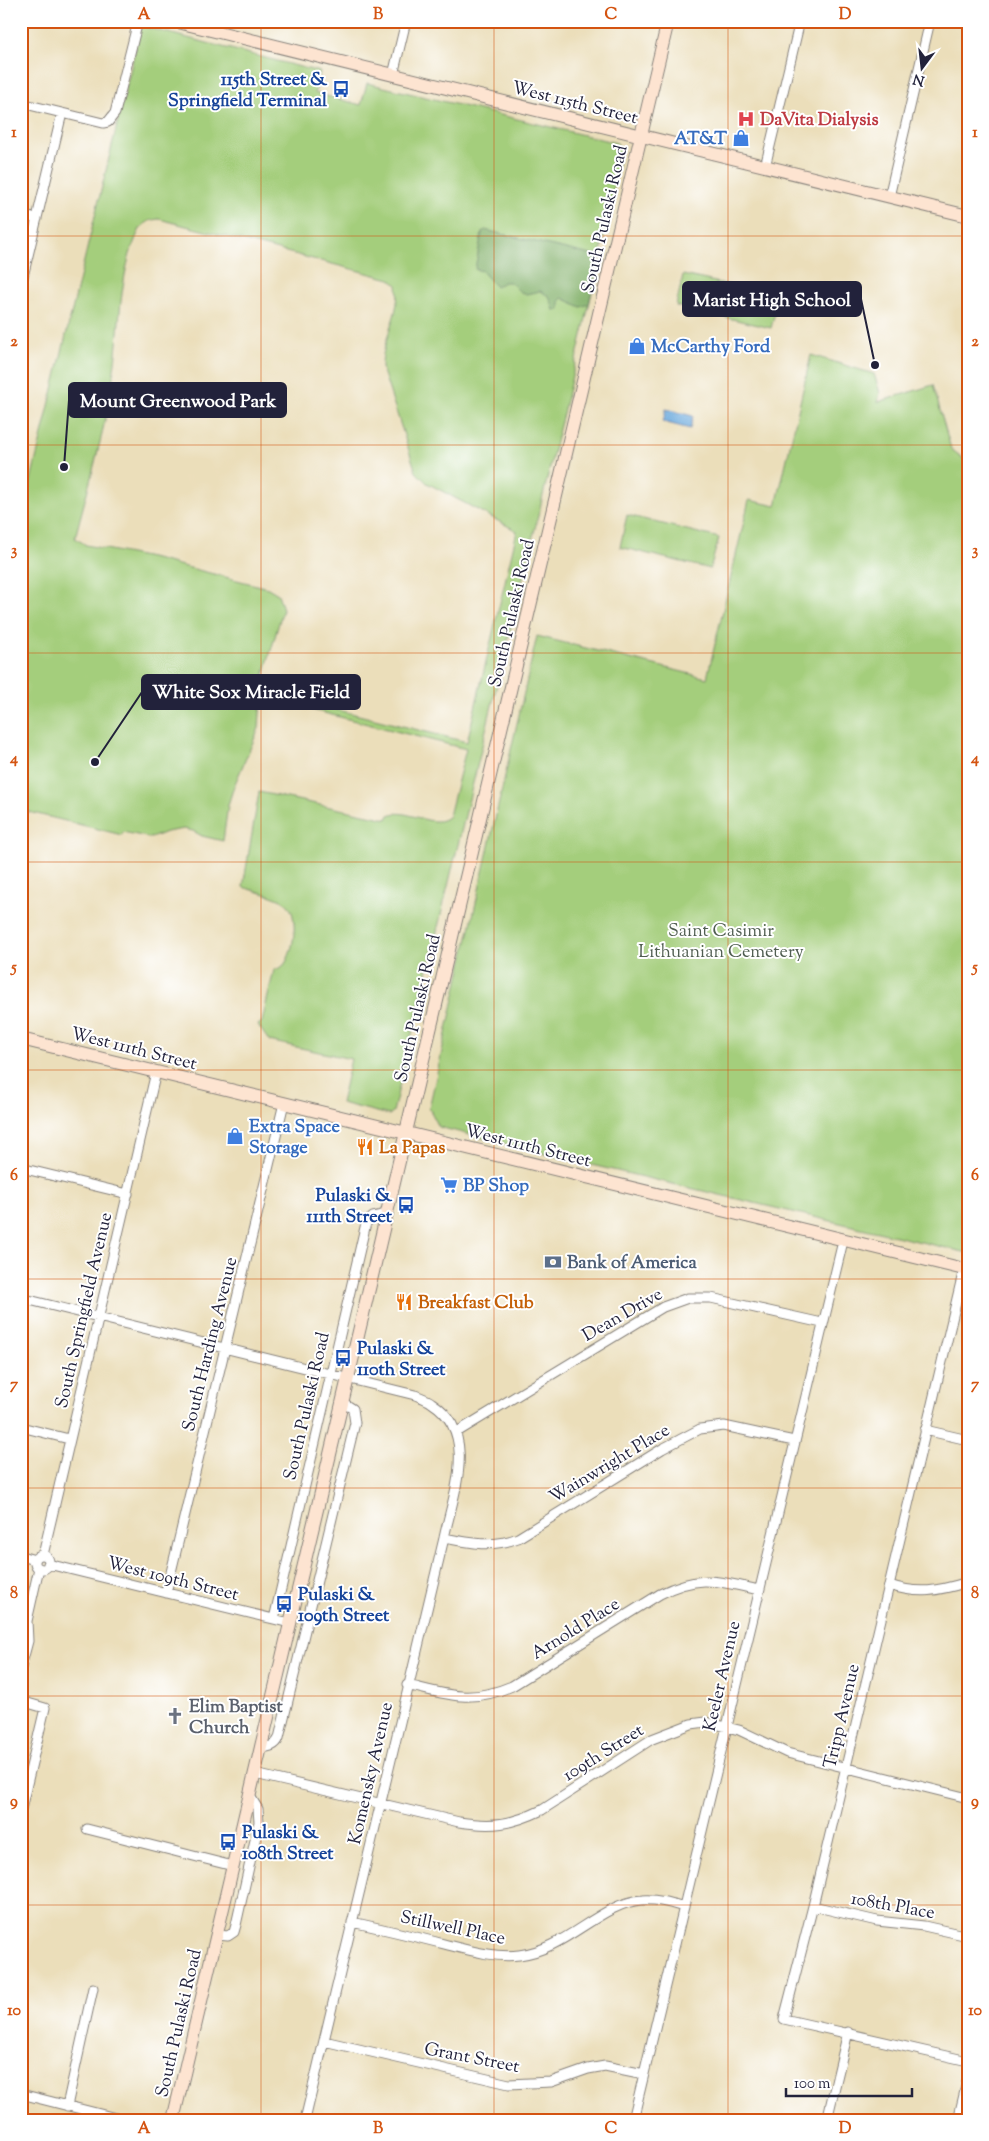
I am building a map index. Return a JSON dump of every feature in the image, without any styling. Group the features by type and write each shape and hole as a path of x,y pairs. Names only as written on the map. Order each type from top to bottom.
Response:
{"main road":[{"name":"West 115th Street","path":"174,21 968,216"},
{"name":"South Pulaski Road","path":"174,2120 668,21"},
{"name":"West 111th Street","path":"21,1038 966,1270"}],"street":[{"path":"21,103 103,123 108,122 115,113 138,21"},
{"path":"393,75 406,21"},
{"path":"765,167 800,21"},
{"path":"889,197 930,21"},
{"path":"21,285 62,113"},
{"path":"21,215 37,220"},
{"name":"South Springfield Avenue","path":"21,1667 28,1641 27,1621 39,1561 156,1072"},
{"name":"South Harding Avenue","path":"166,1593 284,1103"},
{"path":"21,1168 128,1194"},
{"name":"South Pulaski Road","path":"274,1619 366,1223 373,1216 386,1214"},
{"name":"Keeler Avenue","path":"633,2120 843,1241"},
{"name":"Tripp Avenue","path":"848,2032 784,2019 813,1906 925,1430 966,1270"},
{"path":"21,1298 415,1395 432,1402 448,1417 457,1432"},
{"name":"Dean Drive","path":"457,1432 663,1307 688,1298 722,1299 822,1323"},
{"name":"South Pulaski Road","path":"261,1748 272,1746 279,1738 354,1423 353,1409 342,1402"},
{"name":"Wainwright Place","path":"444,1538 481,1545 518,1538 662,1449 700,1429 724,1426 794,1442"},
{"path":"21,1427 69,1439"},
{"path":"925,1430 968,1440"},
{"name":"Komensky Avenue","path":"305,2120 407,1685 444,1538 458,1473 460,1453 457,1432"},
{"path":"21,1556 39,1561"},
{"name":"West 109th Street","path":"39,1561 47,1557 48,1564 290,1623"},
{"name":"Arnold Place","path":"407,1685 463,1697 493,1694 512,1686 660,1594 680,1584 700,1580 715,1580 759,1590"},
{"path":"889,1585 924,1592 938,1591 968,1582"},
{"path":"21,1701 46,1708 21,1809"},
{"name":"109th Street","path":"255,1774 458,1822 481,1826 502,1825 523,1819 542,1810 652,1740 691,1724 706,1722 726,1726 787,1753 967,1796"},
{"name":"South Pulaski Road","path":"217,1935 228,1936 234,1932 236,1925 259,1822 258,1809 250,1796"},
{"path":"87,1829 233,1866"},
{"name":"Stillwell Place","path":"352,1922 488,1954 518,1956 558,1942 617,1906 630,1902 654,1900 684,1907"},
{"name":"108th Place","path":"813,1906 877,1921 924,1926 968,1936"},
{"path":"67,2106 94,1988"},
{"path":"827,2120 848,2032 968,2061"},
{"name":"Grant Street","path":"324,2041 501,2083 550,2082 588,2069 605,2066 644,2074"},
{"path":"958,2120 968,2078"},
{"path":"21,2094 124,2120"}],"green space":[{"path":"141,26 320,72 315,93 361,105 367,83 617,143 621,150 584,327 393,1112 389,1115 341,1103 351,1059 269,1041 258,1025 262,1022 274,970 284,965 288,959 294,934 293,916 286,903 243,887 259,792 387,819 389,815 396,813 428,820 443,820 449,816 466,749 261,697 259,728 234,786 228,805 223,841 184,829 166,832 151,838 123,832 122,835 21,810 21,521","holes":["159,219 390,279 397,285 398,295 385,347 382,368 416,472 427,483 517,531 467,742 262,691 263,678 283,609 278,594 268,588 155,559 86,545 75,538 109,402 127,265 140,229 144,224 151,220"]},
{"path":"485,230 600,257 589,304 581,307 562,298 560,300 560,310 554,310 549,296 540,291 526,294 519,291 510,282 504,282 496,287 482,271 475,269 482,232"},
{"path":"683,275 779,296 771,328 676,306"},
{"name":"Saint Casimir Lithuanian Cemetery","path":"811,355 874,374 880,393 878,402 933,385 951,449 968,462 968,1253 553,1156 439,1127 429,1108 537,636 707,678 749,500 776,506"},
{"path":"627,515 719,538 710,569 620,547"}],"water":[{"path":"666,409 693,416 690,429 663,422"}],"place":[{"name":"115th Street & Springfield Terminal","path":"341,89"},
{"name":"DaVita Dialysis","path":"746,119"},
{"name":"AT&T","path":"741,138"},
{"name":"McCarthy Ford","path":"637,346"},
{"name":"Marist High School","path":"875,365"},
{"name":"Mount Greenwood Park","path":"64,467"},
{"name":"White Sox Miracle Field","path":"95,762"},
{"name":"Extra Space Storage","path":"235,1136"},
{"name":"La Papas","path":"365,1147"},
{"name":"BP Shop","path":"449,1185"},
{"name":"Pulaski & 111th Street","path":"406,1205"},
{"name":"Bank of America","path":"553,1262"},
{"name":"Breakfast Club","path":"404,1302"},
{"name":"Pulaski & 110th Street","path":"343,1358"},
{"name":"Pulaski & 109th Street","path":"284,1604"},
{"name":"Elim Baptist Church","path":"175,1716"},
{"name":"Pulaski & 108th Street","path":"228,1842"}]}
